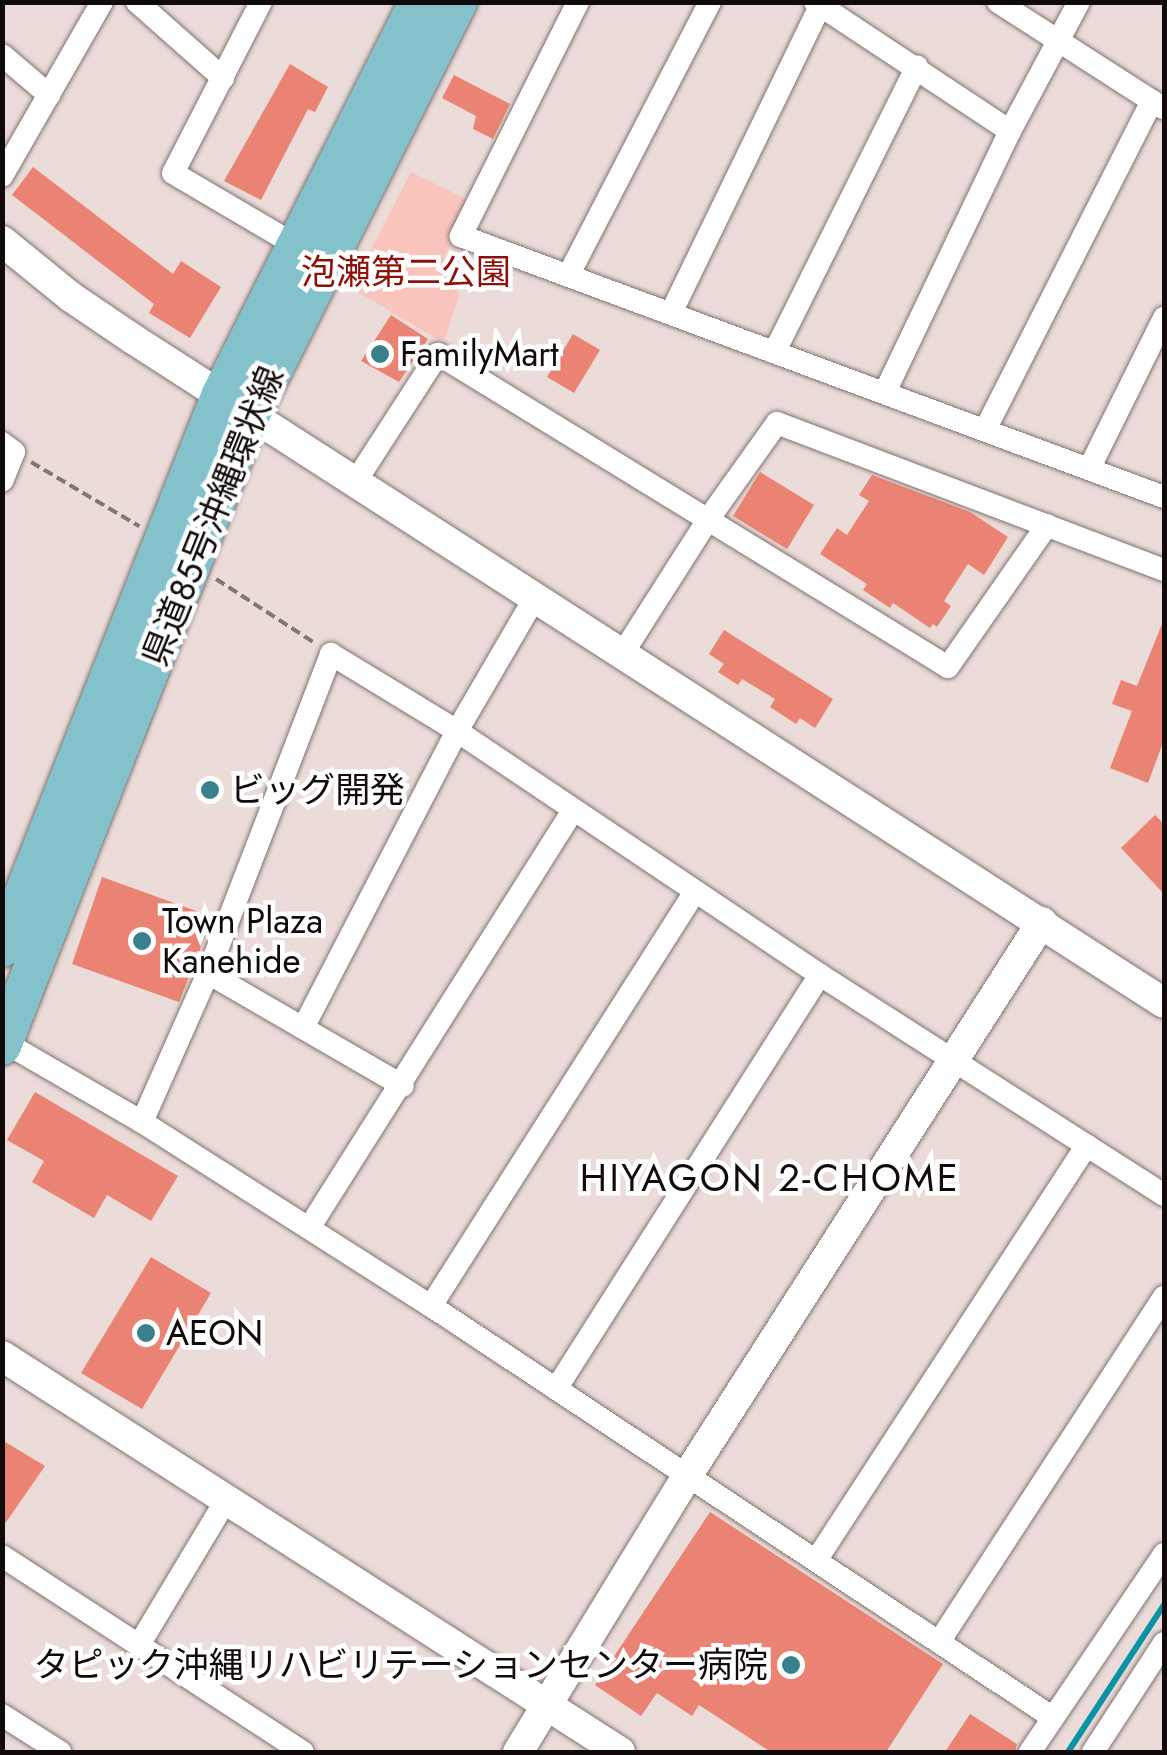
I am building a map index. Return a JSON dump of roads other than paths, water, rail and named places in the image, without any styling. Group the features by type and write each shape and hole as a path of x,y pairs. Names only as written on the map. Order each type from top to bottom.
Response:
{"main road":[{"name":"県道85号沖縄環状線","path":"2,948 177,551 295,245 418,2"},
{"name":"県道85号沖縄環状線","path":"236,404 458,2"},
{"name":"県道85号沖縄環状線","path":"3,1044 177,551"}],"street":[{"path":"2,176 102,2"},
{"path":"137,2 223,78"},
{"path":"261,2 173,173 295,245"},
{"path":"578,2 460,236 1164,498"},
{"path":"568,276 710,2"},
{"path":"985,430 1158,105 998,2"},
{"path":"885,392 1010,130 1079,2"},
{"path":"671,313 819,4 1010,130"},
{"path":"2,55 48,95"},
{"path":"775,351 917,66"},
{"path":"2,241 71,297 354,484 1164,1003"},
{"path":"1089,469 1164,318"},
{"path":"354,484 438,354 948,668 1047,525"},
{"path":"622,656 706,521 777,423 1047,525 1162,563"},
{"path":"2,482 8,448"},
{"path":"303,1028 458,731 534,598"},
{"path":"142,1122 208,973 332,654 458,731 572,812 820,975 954,1056 1164,1194"},
{"path":"309,1228 403,1086 572,812"},
{"path":"431,1306 695,892"},
{"path":"518,1752 686,1476 1042,922"},
{"path":"208,973 403,1086"},
{"path":"556,1389 820,975"},
{"path":"3,1044 142,1122 431,1306 1052,1718"},
{"path":"817,1559 1088,1146"},
{"path":"939,1642 1164,1297"},
{"path":"2,1356 620,1752"},
{"path":"139,1645 226,1500"},
{"path":"1030,1752 1164,1554"},
{"path":"2,1556 304,1752"},
{"path":"1093,1752 1164,1643"},
{"path":"2,1715 60,1752"}],"waterway":[{"path":"1068,1752 1164,1605"}],"place":[{"name":"FamilyMart","path":"380,354"},
{"name":"ビッグ開発","path":"210,790"},
{"name":"Town Plaza Kanehide","path":"142,941"},
{"name":"AEON","path":"146,1333"},
{"name":"タピック沖縄リハビリテーションセンター病院","path":"791,1665"}],"district":[{"name":"HIYAGON 2-CHOME","path":"770,1178"}],"park label":[{"name":"泡瀬第二公園","path":"406,272"}]}
